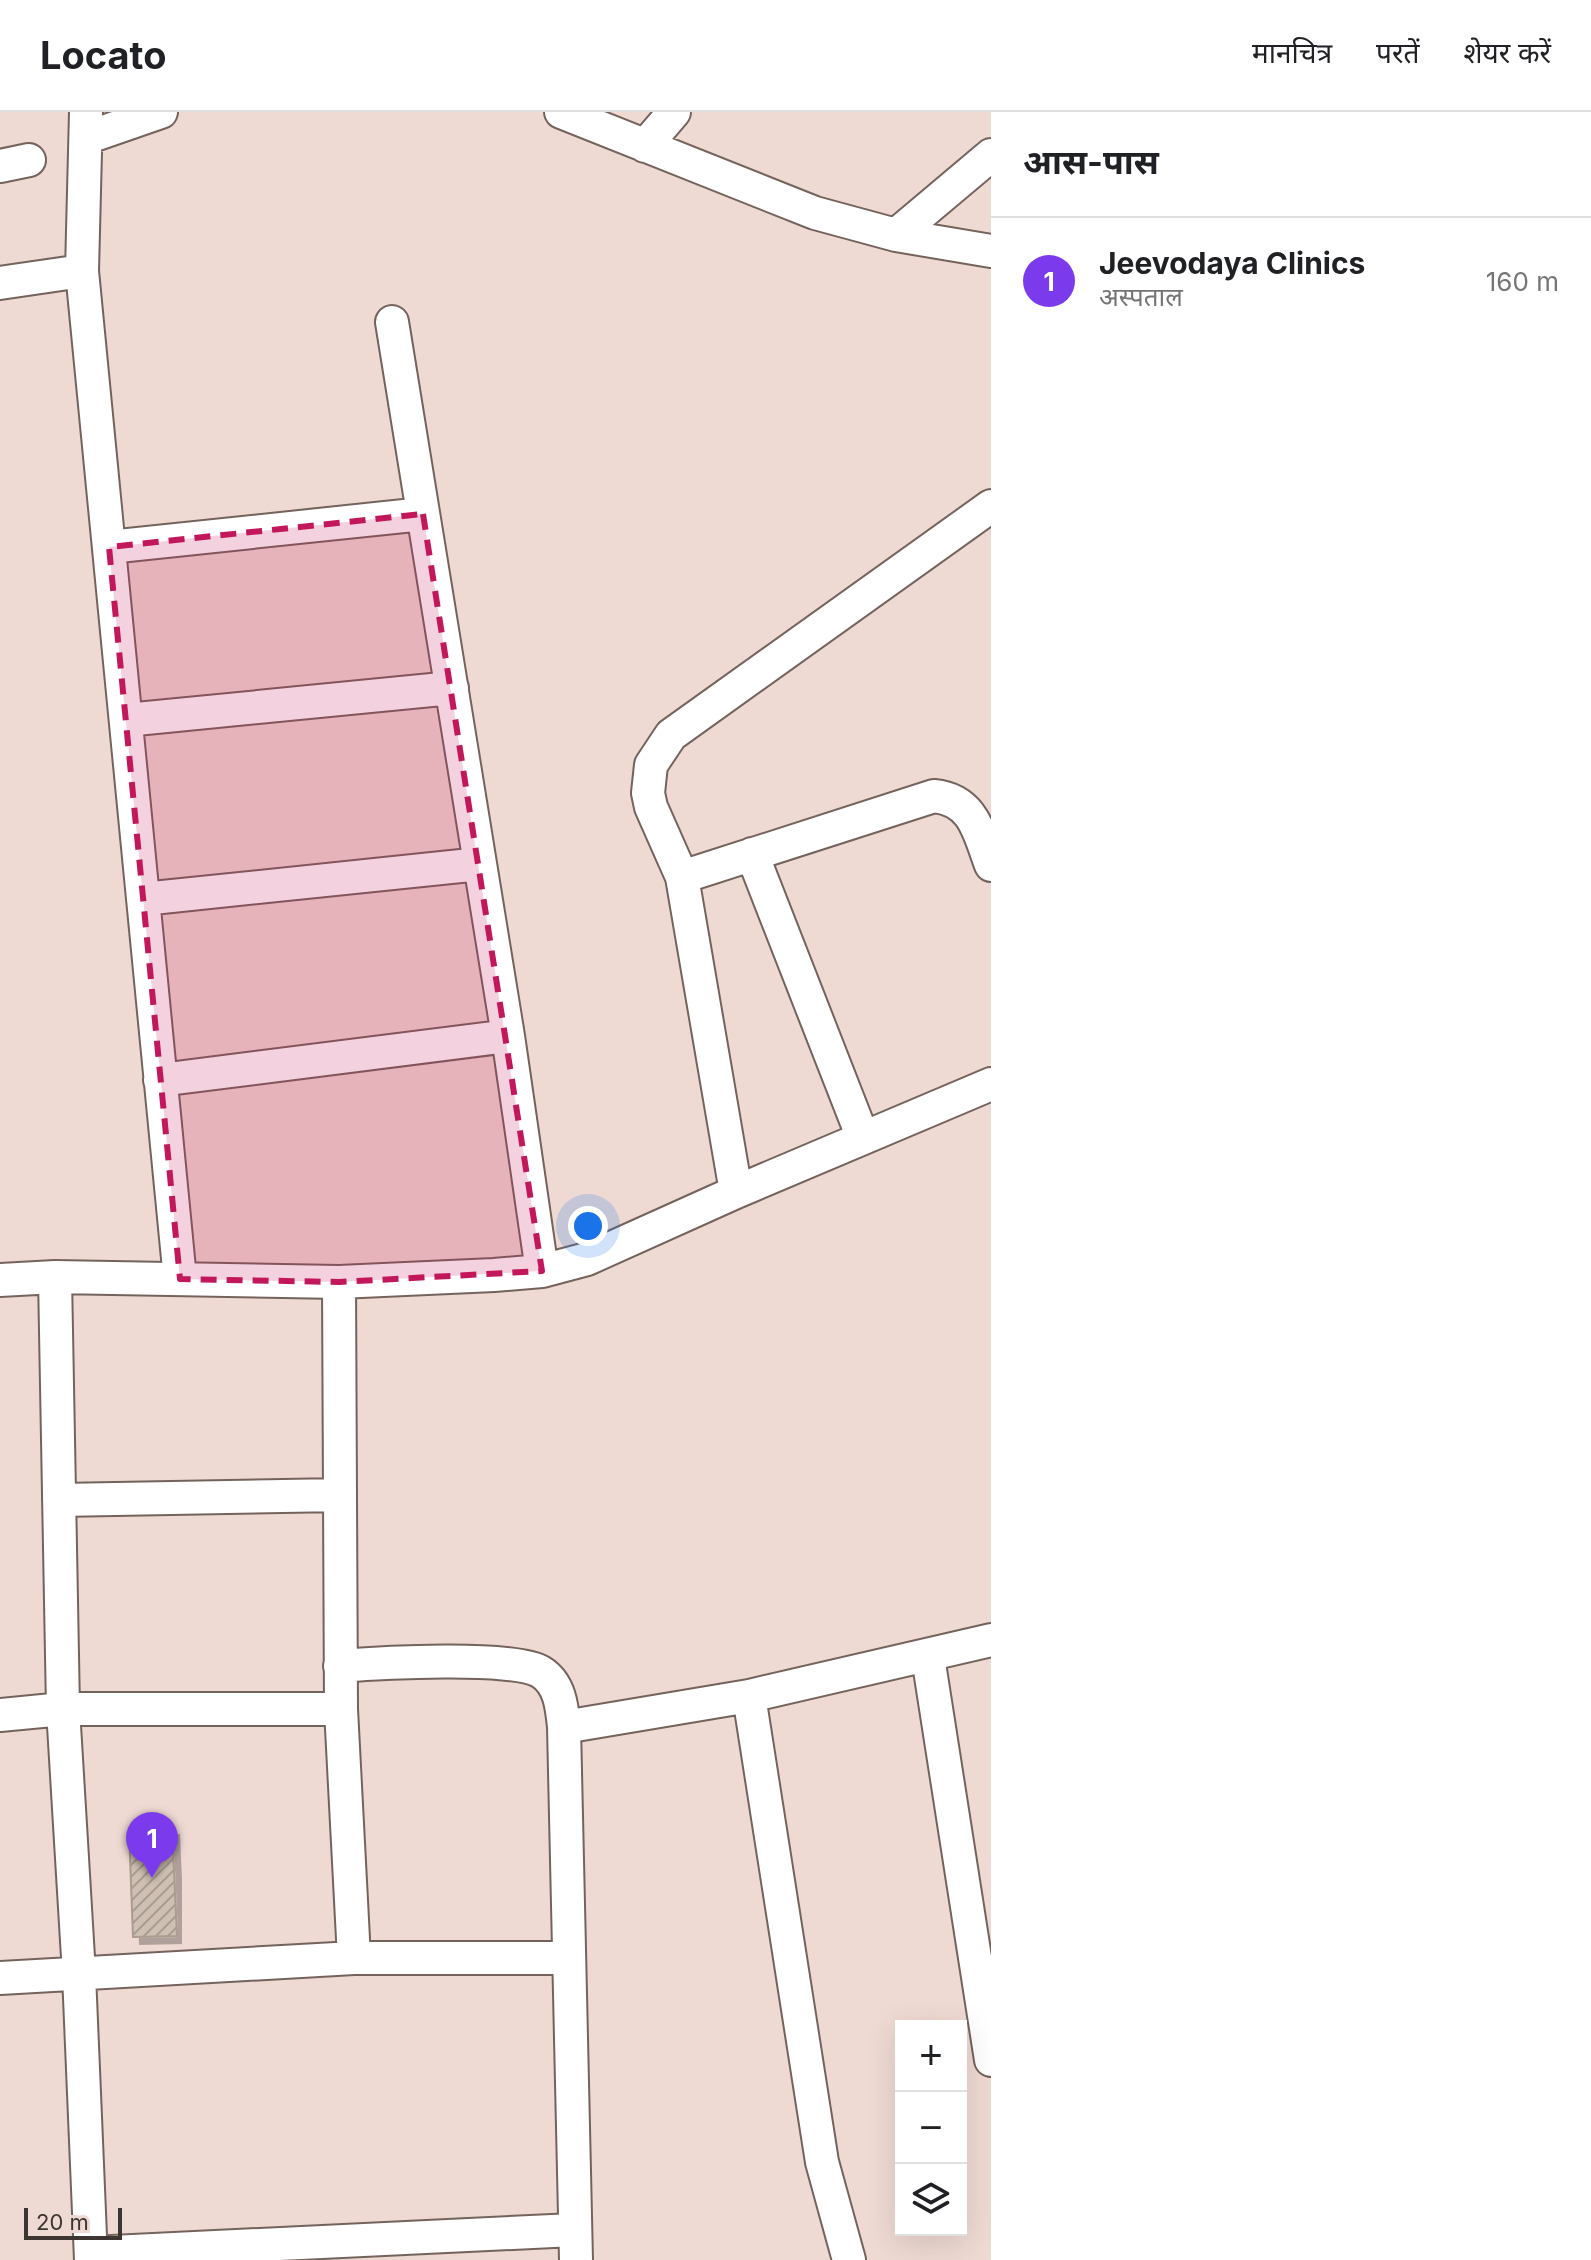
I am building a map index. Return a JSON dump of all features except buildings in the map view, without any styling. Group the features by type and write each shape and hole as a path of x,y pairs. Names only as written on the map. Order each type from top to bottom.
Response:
{"street":[{"path":"161,112 86,125 82,271 180,1279"},
{"path":"561,112 815,213 896,235 991,251"},
{"path":"645,146 674,112"},
{"path":"896,235 991,155"},
{"path":"0,283 82,271"},
{"path":"392,322 508,1036 542,1271"},
{"path":"736,1192 682,877 651,807 648,793 651,765 671,735 991,506"},
{"path":"109,547 423,514"},
{"path":"126,720 452,688"},
{"path":"682,877 934,796 958,802 975,821 991,865"},
{"path":"752,854 863,1138"},
{"path":"143,899 480,864"},
{"path":"160,1080 508,1036"},
{"path":"0,1280 55,1277 339,1282 542,1271 587,1259 991,1084"},
{"path":"55,1277 63,1709 79,1974 91,2257 575,2245 562,1702 552,1683 541,1672 523,1666 490,1662 340,1666"},
{"path":"339,1282 340,1666 354,1958"},
{"path":"59,1500 340,1495"},
{"path":"564,1727 749,1696 991,1640"},
{"path":"928,1657 991,2060"},
{"path":"749,1696 822,2162 849,2260"},
{"path":"0,1715 63,1709 341,1709"},
{"path":"0,1978 354,1958 568,1958"}],"highlighted area":[{"path":"423,514 542,1271 339,1282 180,1279 109,547"}],"place":[{"name":"Jeevodaya Clinics","path":"152,1878"}]}
